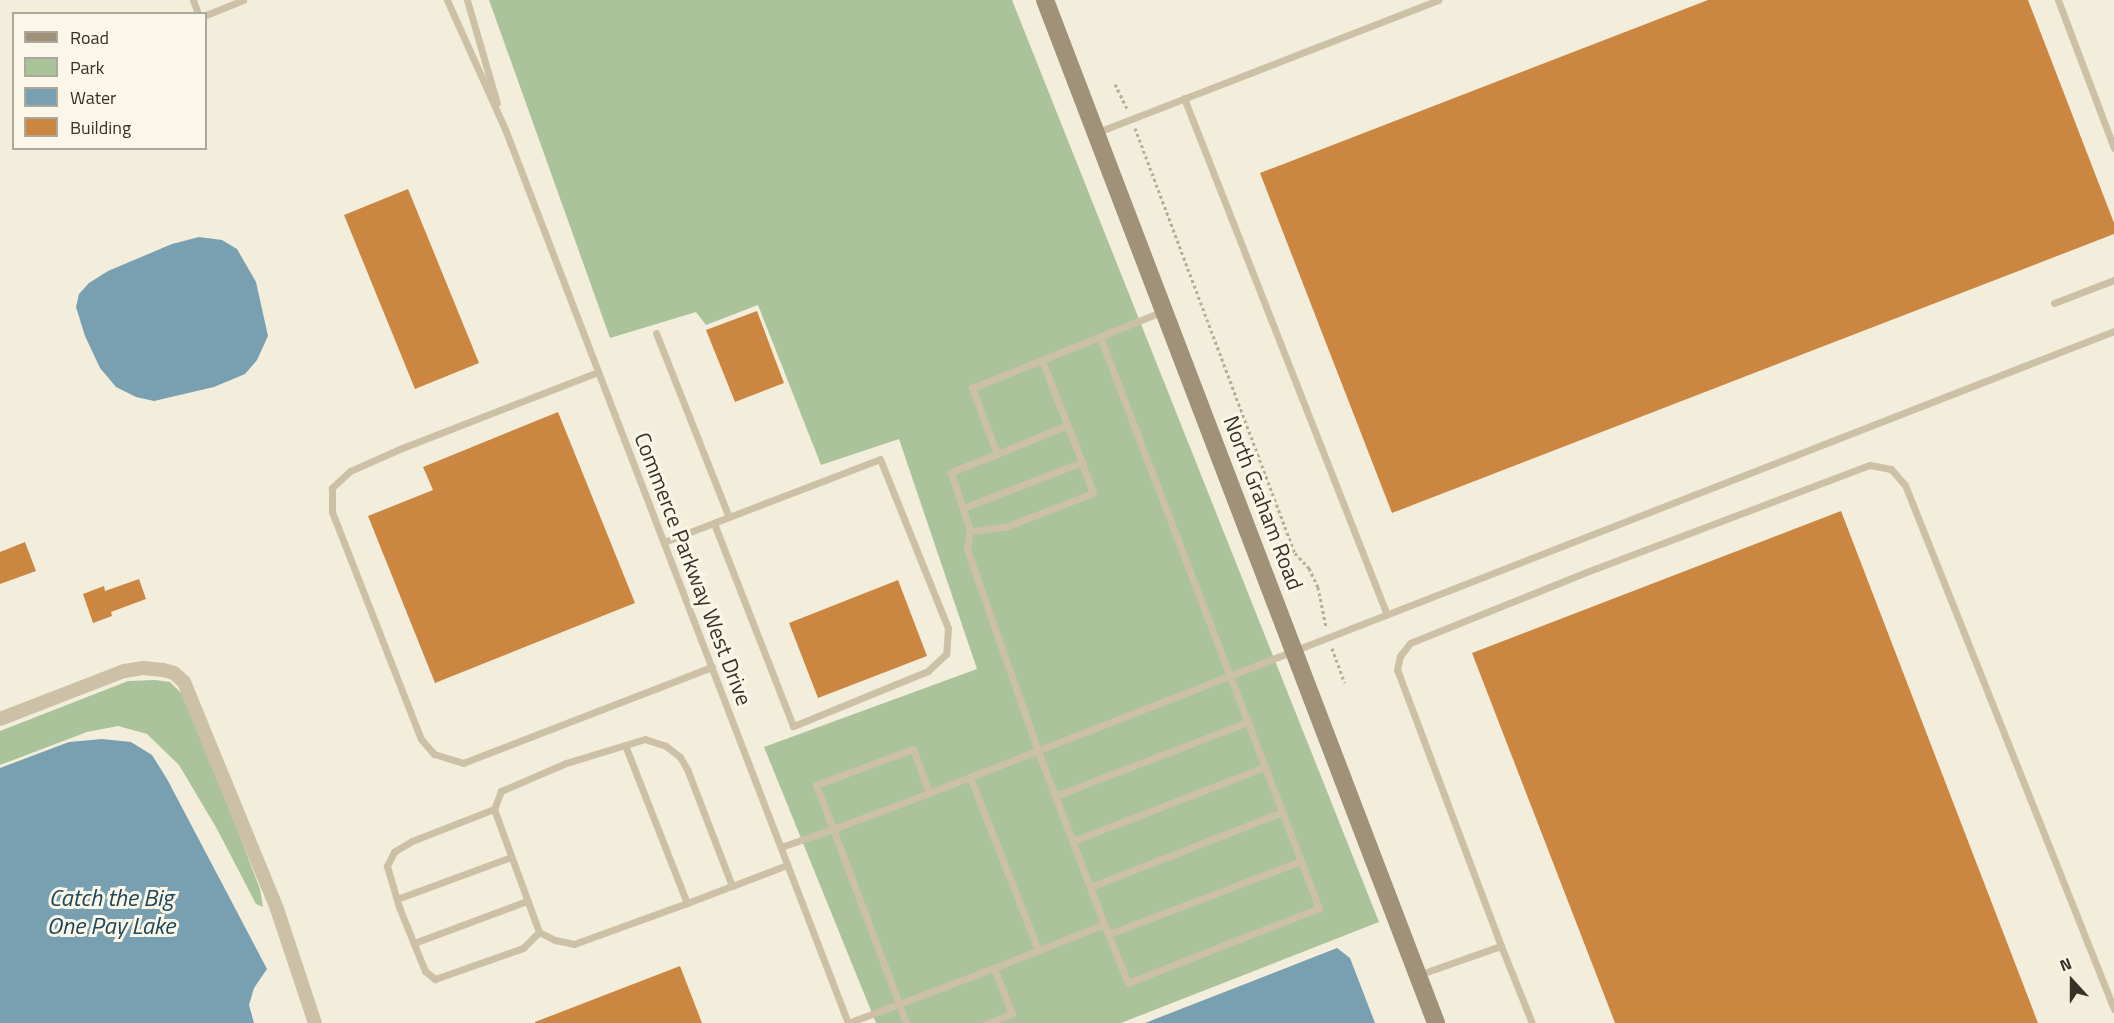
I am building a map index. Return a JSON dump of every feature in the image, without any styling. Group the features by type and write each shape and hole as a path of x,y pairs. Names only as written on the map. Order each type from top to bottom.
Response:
{"street":[{"name":"North Graham Road","path":"1045,0 1436,1023"},
{"path":"0,719 124,671 144,668 163,670 174,673 184,682 277,909 315,1023"}],"lane":[{"path":"207,15 243,0"},
{"name":"Commerce Parkway West Drive","path":"447,0 505,129 848,1023"},
{"name":"Commerce Parkway West Drive","path":"467,0 505,129"},
{"path":"1096,133 1438,0"},
{"path":"2058,0 2114,147"},
{"path":"1184,98 1387,615"},
{"path":"2054,303 2114,280"},
{"path":"997,454 972,388 1164,311"},
{"path":"781,848 1038,751 2114,332"},
{"path":"656,333 729,517"},
{"path":"1067,425 951,472 970,531 967,549 1038,751 1128,983 1319,908 1100,337"},
{"path":"970,531 1005,527 1093,493 1042,361"},
{"path":"598,372 402,448 350,471 332,488 333,512 341,533 421,739 434,754 463,763 712,667"},
{"path":"664,542 880,459 948,628 946,654 928,671 793,726 714,523"},
{"path":"963,508 1082,462"},
{"path":"1532,1023 1397,669 1400,656 1410,643 1597,568 1870,465 1891,469 1905,485 2114,1010"},
{"path":"1055,796 1248,722"},
{"path":"732,886 680,757 666,746 645,739 566,763 519,782 501,791 494,809 538,932 555,940 574,944 687,903 788,865"},
{"path":"626,745 687,903"},
{"path":"906,1023 816,785 913,749 929,793"},
{"path":"1073,841 1265,767"},
{"path":"970,777 1038,950"},
{"path":"494,809 412,841 394,852 387,866 397,899 425,971 435,979 523,948 538,932"},
{"path":"1090,887 1282,812"},
{"path":"397,899 511,857"},
{"path":"1108,934 1301,861"},
{"path":"414,943 527,901"},
{"path":"848,1023 1104,924"},
{"path":"1418,975 1501,946"},
{"path":"987,1023 1012,1014 994,968"}],"path":[{"path":"1115,84 1131,119 1295,553 1309,568 1318,586 1328,638 1345,683"}],"green space":[{"path":"489,0 1012,0 1379,922 1121,1023 876,1023 764,747 977,669 899,439 821,465 758,305 706,325 696,312 610,338"},
{"path":"128,681 170,682 188,700 260,889 263,907 256,904 217,829 179,765 147,734 118,726 87,732 0,765 0,731"}],"water":[{"path":"199,237 222,240 237,249 256,282 268,336 257,360 245,374 214,387 154,401 136,397 116,387 100,368 85,336 76,307 79,294 89,283 108,271 172,244"},
{"name":"Catch the Big One Pay Lake","path":"102,739 131,742 152,755 167,779 267,969 254,988 249,1005 254,1023 0,1023 0,768 69,742"},
{"path":"1337,948 1350,958 1375,1023 1145,1023"}],"building":[{"path":"1708,0 2028,0 2114,223 2114,234 1392,513 1260,173"},
{"path":"408,189 479,363 415,389 344,215"},
{"path":"757,311 784,383 735,402 706,330"},
{"path":"558,412 635,603 435,683 368,516 433,490 423,467"},
{"path":"1841,511 2038,1023 1615,1023 1472,653"},
{"path":"25,542 36,571 0,584 0,552"},
{"path":"139,579 146,599 111,612 112,616 93,623 83,594 104,586 105,591"},
{"path":"898,580 927,656 818,698 789,623"},
{"path":"680,966 702,1023 535,1023 535,1022"}]}
